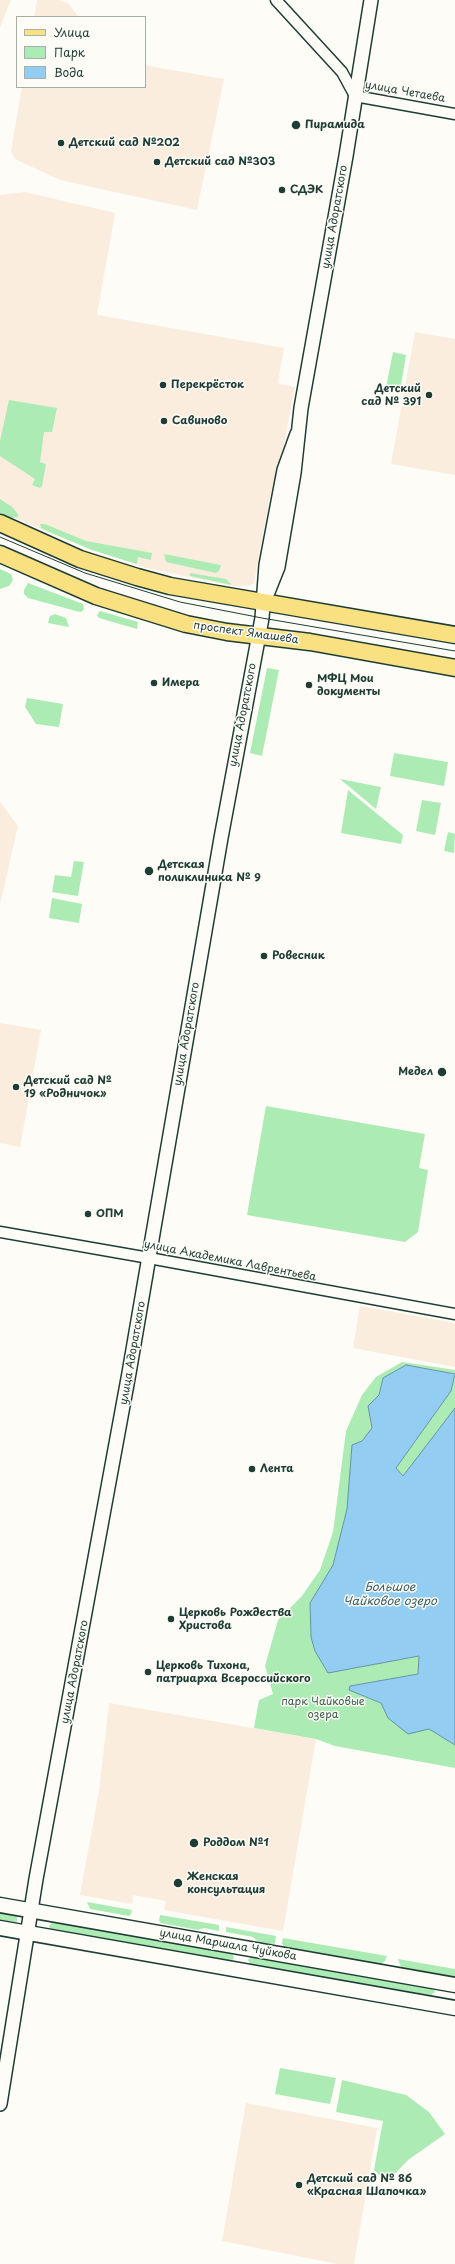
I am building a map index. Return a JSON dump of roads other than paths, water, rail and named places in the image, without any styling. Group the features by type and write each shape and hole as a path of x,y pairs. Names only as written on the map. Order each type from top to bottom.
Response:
{"main road":[{"path":"0,524 80,559 137,578 181,588 455,635"},
{"name":"проспект Ямашева","path":"0,554 55,579 128,607 186,624 258,636 310,642 455,668"},
{"name":"улица Маршала Чуйкова","path":"0,1905 455,1986"},
{"name":"улица Маршала Чуйкова","path":"0,1928 455,2008"},
{"path":"241,1970 244,1948"},
{"path":"436,2005 440,1983"}],"street":[{"name":"улица Четаева","path":"276,0 342,72 355,96 455,114"},
{"name":"улица Адоратского","path":"0,2104 31,1910 149,1258 221,838 264,602 278,567 294,473 297,434 346,156 371,0"},
{"name":"улица Академика Лаврентьева","path":"0,1232 455,1314"}],"water":[{"name":"Большое Чайковое озеро","path":"406,1365 455,1374 451,1391 396,1468 403,1476 455,1408 455,1745 429,1729 408,1734 388,1718 381,1703 349,1690 350,1686 418,1674 419,1656 328,1673 315,1651 311,1637 310,1603 333,1565 347,1509 352,1445 362,1441 372,1428 368,1406 379,1395 383,1378"}],"tram line":[{"path":"0,537 85,573 180,602 262,618 455,651"}],"place":[{"name":"Пирамида","path":"296,125"},
{"name":"Детский сад №202","path":"61,143"},
{"name":"Детский сад №303","path":"157,162"},
{"name":"СДЭК","path":"282,190"},
{"name":"Перекрёсток","path":"163,385"},
{"name":"Детский сад № 391","path":"429,395"},
{"name":"Савиново","path":"164,421"},
{"name":"Имера","path":"154,683"},
{"name":"МФЦ Мои документы","path":"309,685"},
{"name":"Детская поликлиника № 9","path":"149,871"},
{"name":"Ровесник","path":"264,956"},
{"name":"Медел","path":"442,1072"},
{"name":"Детский сад № 19 «Родничок»","path":"16,1087"},
{"name":"ОПМ","path":"88,1214"},
{"name":"Лента","path":"252,1469"},
{"name":"Церковь Рождества Христова","path":"171,1619"},
{"name":"Церковь Тихона, патриарха Всероссийского","path":"148,1672"},
{"name":"Роддом №1","path":"194,1843"},
{"name":"Женская консультация","path":"178,1883"},
{"name":"Детский сад № 86 «Красная Шапочка»","path":"299,2185"}],"park label":[{"name":"парк Чайковые озера","path":"323,1708"}]}
